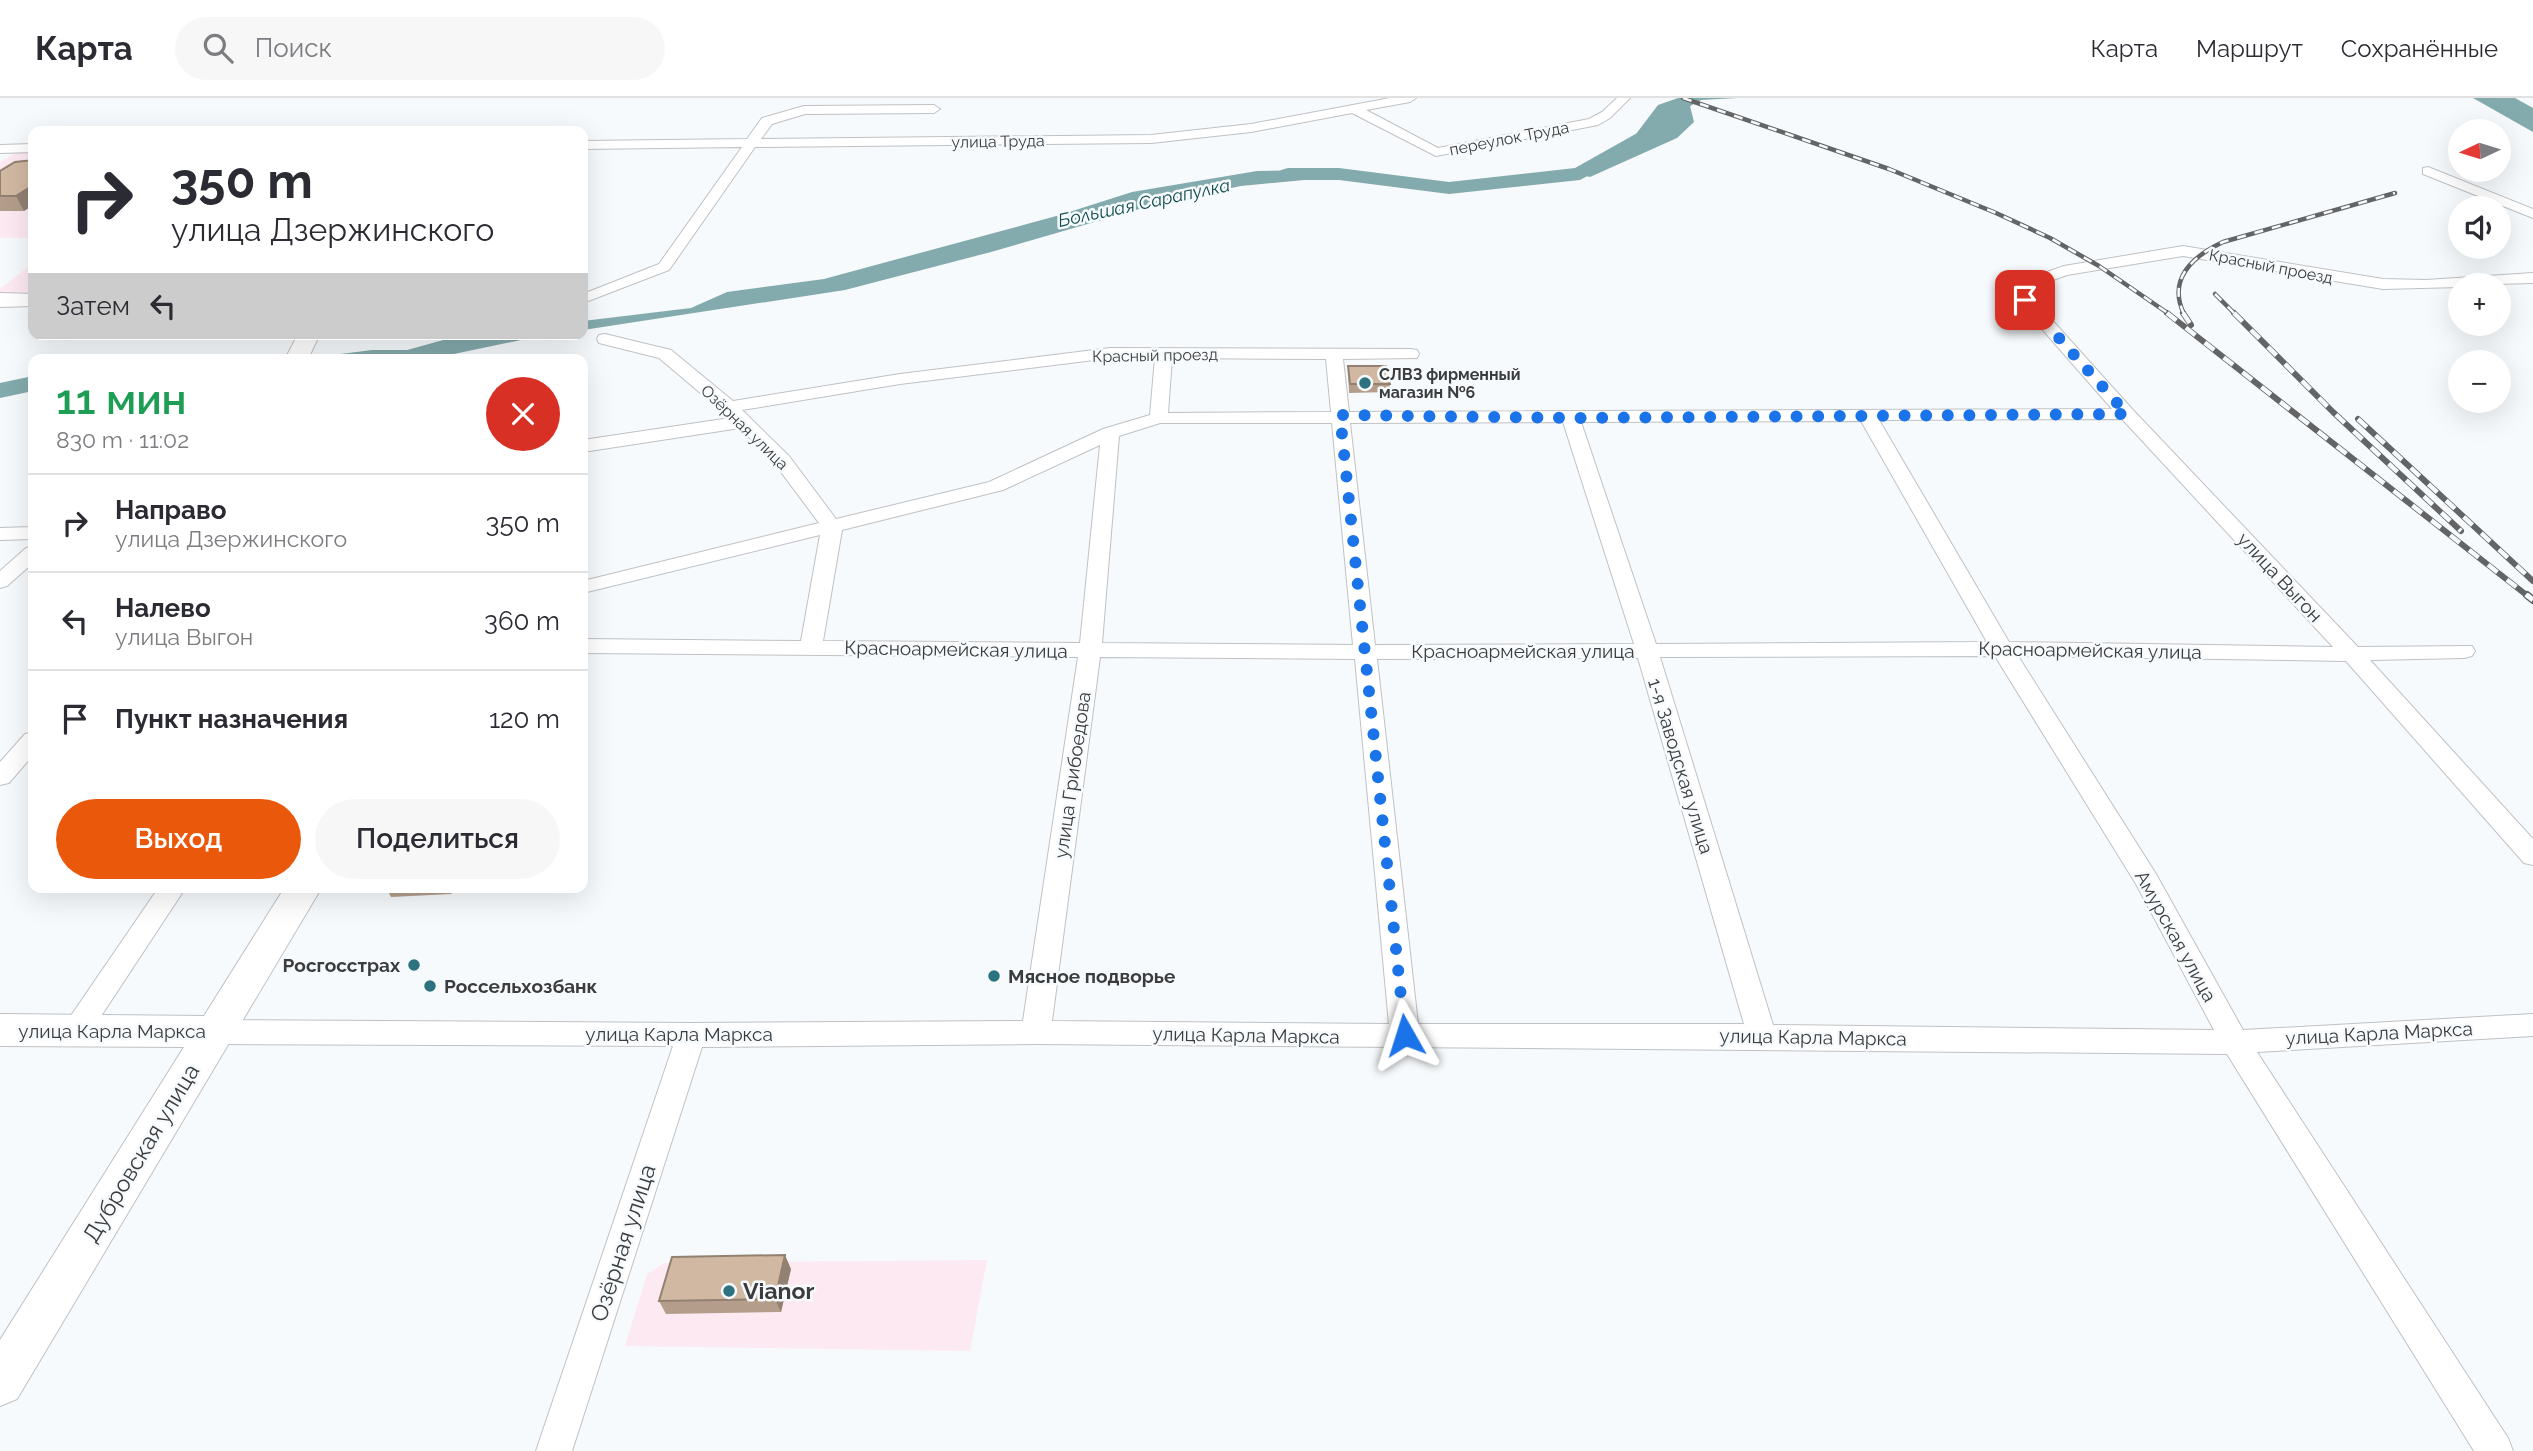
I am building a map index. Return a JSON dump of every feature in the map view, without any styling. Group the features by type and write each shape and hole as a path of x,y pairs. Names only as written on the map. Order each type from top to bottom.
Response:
{"main road":[{"path":"0,300 28,300"},
{"name":"Дубровская улица","path":"0,1383 300,893"},
{"name":"улица Карла Маркса","path":"0,1030 215,1032"}],"street":[{"name":"улица Труда","path":"588,145 1151,139 1251,128 1410,98"},
{"name":"переулок Труда","path":"1355,109 1436,152 1593,122 1606,115 1624,98"},
{"path":"588,297 664,267 767,121 804,110 934,109"},
{"path":"0,149 28,148"},
{"path":"2428,171 2533,214"},
{"name":"Красный проезд","path":"2025,300 2030,283 2064,271 2183,251 2383,284 2426,285 2533,278"},
{"name":"улица Выгон","path":"2025,300 2127,414 2352,654 2533,856"},
{"name":"Озёрная улица","path":"605,339 665,354 736,415 782,460 832,527"},
{"name":"Красный проезд","path":"588,445 900,379 1110,353 1411,354"},
{"path":"1159,418 1164,353"},
{"path":"1334,354 1405,1035"},
{"path":"588,586 996,486 1110,433 1159,418 1340,415 1571,418 2127,414"},
{"name":"Амурская улица","path":"1867,416 2002,649 2147,881 2235,1042 2495,1451"},
{"name":"1-я Заводская улица","path":"1571,418 1647,651 1762,1036"},
{"name":"улица Грибоедова","path":"1036,1032 1090,650 1110,433"},
{"path":"811,647 832,527"},
{"path":"0,534 28,533"},
{"path":"0,582 28,557"},
{"name":"Красноармейская улица","path":"588,646 1366,652 2002,649 2352,654 2464,651"},
{"path":"0,777 28,746"},
{"path":"76,1031 169,893"},
{"name":"улица Карла Маркса","path":"215,1032 691,1035 1036,1032 2235,1042 2533,1025"},
{"name":"Озёрная улица","path":"554,1451 691,1035"}],"shaded area":[{"path":"15,153 28,153 28,238 0,238 0,162"},
{"path":"28,267 28,295 0,295 0,289"},
{"path":"987,1260 970,1351 625,1346 647,1274 664,1263"}],"water":[{"path":"1678,98 1737,98 1701,100 1690,106 1694,122 1677,138 1590,177 1570,172 1636,134 1658,105"},
{"path":"2473,98 2515,98 2533,108 2533,132"},
{"path":"1313,170 1340,173 1336,177 1241,186 1160,203 991,252 845,290 588,329 588,320 691,308 727,292 824,279 1060,215 1132,192 1257,171"},
{"path":"443,340 521,340 454,354 341,354 372,350 407,350"},
{"path":"28,377 28,392 0,398 0,383"}],"building":[{"path":"28,161 28,188 16,196 0,196 0,171 15,162"},
{"path":"1348,366 1386,366 1390,384 1350,384"},
{"name":"Vianor","path":"785,1255 775,1299 659,1301 672,1257"}],"waterway":[{"name":"Большая Сарапулка","path":"1288,174 1339,174 1449,188 1580,174 1648,135 1690,98"}],"railway":[{"path":"1683,98 1889,169 1996,213 2050,238 2099,266 2169,314"},
{"path":"2184,314 2179,290 2181,280 2193,262 2212,248 2223,242 2395,193"},
{"path":"2215,294 2333,412 2461,531"},
{"path":"2167,313 2529,597"},
{"path":"2183,313 2191,325"},
{"path":"2358,419 2533,581"},
{"path":"2527,595 2533,600"}],"place":[{"name":"СЛВЗ фирменный магазин №6","path":"1365,383"},
{"name":"Росгосстрах","path":"414,965"},
{"name":"Мясное подворье","path":"994,976"},
{"name":"Россельхозбанк","path":"430,986"},
{"name":"Vianor","path":"729,1291"}],"route":[{"path":"1405,1035 1340,415 1571,418 2127,414 2025,300"}]}
